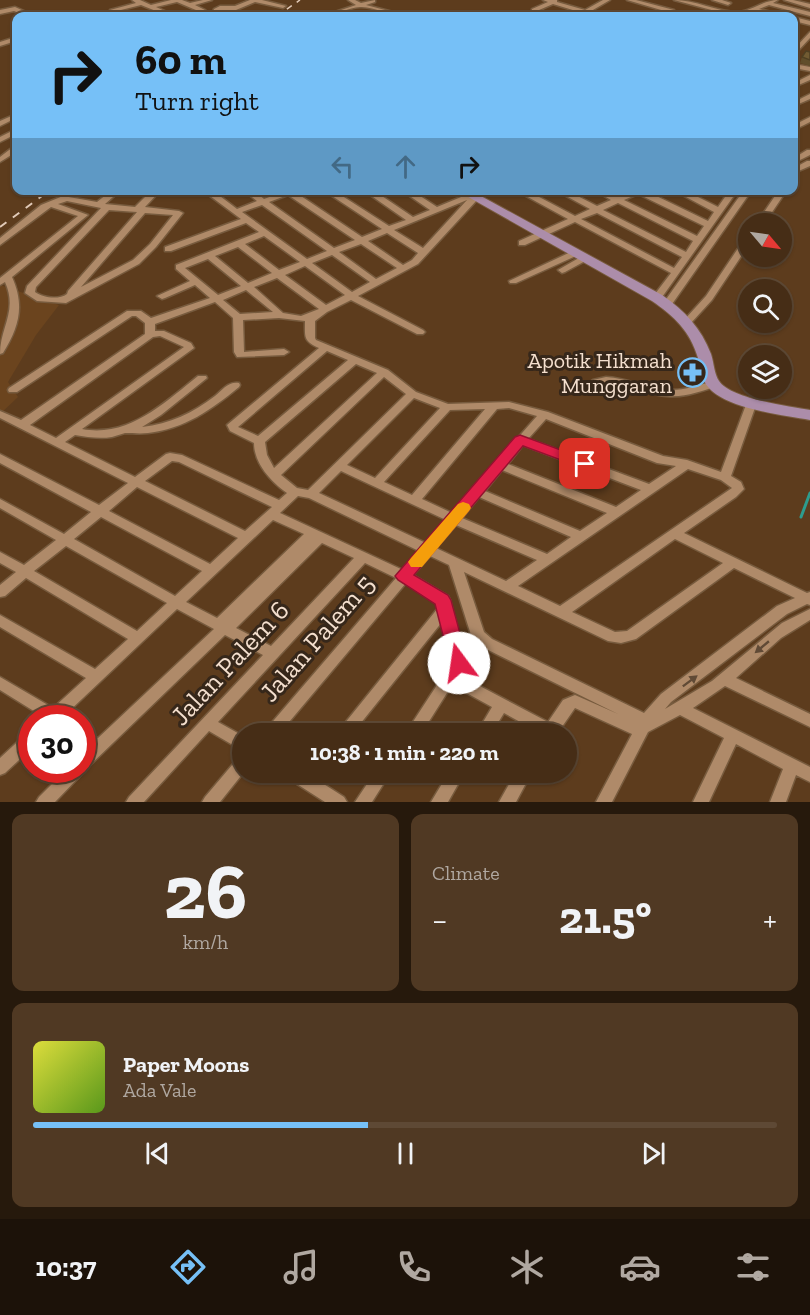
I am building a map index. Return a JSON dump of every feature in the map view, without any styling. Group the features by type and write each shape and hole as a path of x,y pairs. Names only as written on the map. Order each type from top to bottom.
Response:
{"main road":[{"path":"475,195 662,301 688,321 714,384 737,398 810,415"}],"street":[{"path":"135,0 160,12"},
{"path":"151,7 177,0 203,11"},
{"path":"190,5 209,0"},
{"path":"216,12 220,8 236,8 255,0 283,6"},
{"path":"351,0 382,12 398,6"},
{"path":"541,12 534,10 552,1 586,12 607,0"},
{"path":"630,0 671,12"},
{"path":"677,0 724,12"},
{"path":"749,12 780,0"},
{"path":"787,0 810,6"},
{"path":"338,12 373,1"},
{"path":"708,8 721,2"},
{"path":"756,2 770,3 810,14"},
{"path":"118,12 142,3"},
{"path":"754,12 770,3"},
{"path":"0,12 15,9 22,12"},
{"path":"758,10 767,12"},
{"path":"798,47 809,35"},
{"path":"0,242 50,204 70,195"},
{"path":"113,195 32,286 30,293 37,298 63,301 153,195"},
{"path":"213,195 350,295 420,332"},
{"path":"254,195 375,282"},
{"path":"236,212 280,195"},
{"path":"295,195 401,267"},
{"path":"335,195 424,253"},
{"path":"374,195 412,220"},
{"path":"413,195 436,210"},
{"path":"150,322 247,287 471,195"},
{"path":"308,326 323,308 404,269 424,253 472,195"},
{"path":"528,195 676,272"},
{"path":"569,195 687,256"},
{"path":"608,195 698,240"},
{"path":"522,243 629,195"},
{"path":"647,195 709,225"},
{"path":"687,195 719,211"},
{"path":"662,301 676,272 731,195"},
{"path":"662,301 747,195"},
{"path":"767,213 780,195"},
{"path":"66,198 103,206 179,213 136,262 70,295"},
{"path":"0,351 8,336 16,307 14,290 5,275 84,215 50,204"},
{"path":"168,249 246,220"},
{"path":"265,233 179,266 219,298 238,317 241,355 284,352"},
{"path":"238,243 323,308"},
{"path":"308,326 350,295 424,253"},
{"path":"209,255 279,315"},
{"path":"688,321 710,298 738,255"},
{"path":"562,270 580,256"},
{"path":"513,281 580,256"},
{"path":"162,296 197,281"},
{"path":"13,390 130,313 138,313 150,322"},
{"path":"238,317 279,315 308,326"},
{"path":"150,322 150,334"},
{"path":"308,326 313,342 384,372 412,394 447,407 509,405 544,414 661,460 687,464 725,477 737,485 738,489 561,612"},
{"path":"22,425 150,334 161,333 188,345 189,348 56,443"},
{"path":"259,441 234,429 232,425 326,346"},
{"path":"356,359 259,441 265,462 274,475 295,492 312,494 613,637 621,638 632,635 732,562"},
{"path":"274,475 384,372"},
{"path":"126,431 136,428 202,378"},
{"path":"589,387 596,380 607,378 665,393 681,393 714,384"},
{"path":"72,431 89,436 158,430 205,411 235,386"},
{"path":"312,494 412,394"},
{"path":"725,477 752,402"},
{"path":"376,483 447,407"},
{"path":"414,501 493,407"},
{"path":"0,414 246,537"},
{"name":"Jalan Palem 5","path":"278,723 544,414"},
{"path":"520,440 651,489"},
{"path":"0,592 161,462 176,457 275,510 316,535 404,576 442,600 459,663 420,723"},
{"path":"0,458 211,570"},
{"path":"507,586 687,464"},
{"path":"500,465 617,512"},
{"path":"339,466 547,559"},
{"path":"68,705 295,492"},
{"path":"477,492 581,536"},
{"path":"0,503 175,603 272,653"},
{"path":"675,534 809,598"},
{"path":"98,747 316,535"},
{"path":"0,556 137,638"},
{"name":"Jalan Palem 6","path":"134,802 362,558"},
{"path":"454,561 478,635 487,643 646,725"},
{"path":"604,802 646,725 666,698 782,610 809,598"},
{"path":"352,723 444,610"},
{"path":"556,723 568,704 575,701 646,725 680,708 724,679 793,621 810,614"},
{"path":"0,620 96,677"},
{"path":"451,678 534,723"},
{"path":"724,679 810,721"},
{"path":"0,683 35,705"},
{"path":"490,723 501,705"},
{"path":"680,708 810,775"},
{"path":"208,723 232,737"},
{"path":"701,802 732,736"},
{"path":"2,763 18,750"},
{"path":"778,802 792,766"},
{"path":"210,802 232,776"},
{"path":"44,802 63,783"},
{"path":"313,783 339,802"},
{"path":"363,802 376,783"},
{"path":"439,802 451,783"},
{"path":"507,802 518,783"}],"shaded area":[{"path":"0,285 59,305 36,335 8,382 18,397 0,414"}],"building":[{"path":"806,51 810,52 810,60 802,57"}],"waterway":[{"path":"801,517 810,493"}],"railway":[{"path":"283,12 300,0"},
{"path":"0,227 43,195"}],"slow traffic":[{"path":"416,562 463,508"}],"place":[{"name":"Apotik Hikmah Munggaran","path":"693,373"}],"route":[{"path":"459,663 442,600 404,576 520,440 585,464"}]}
